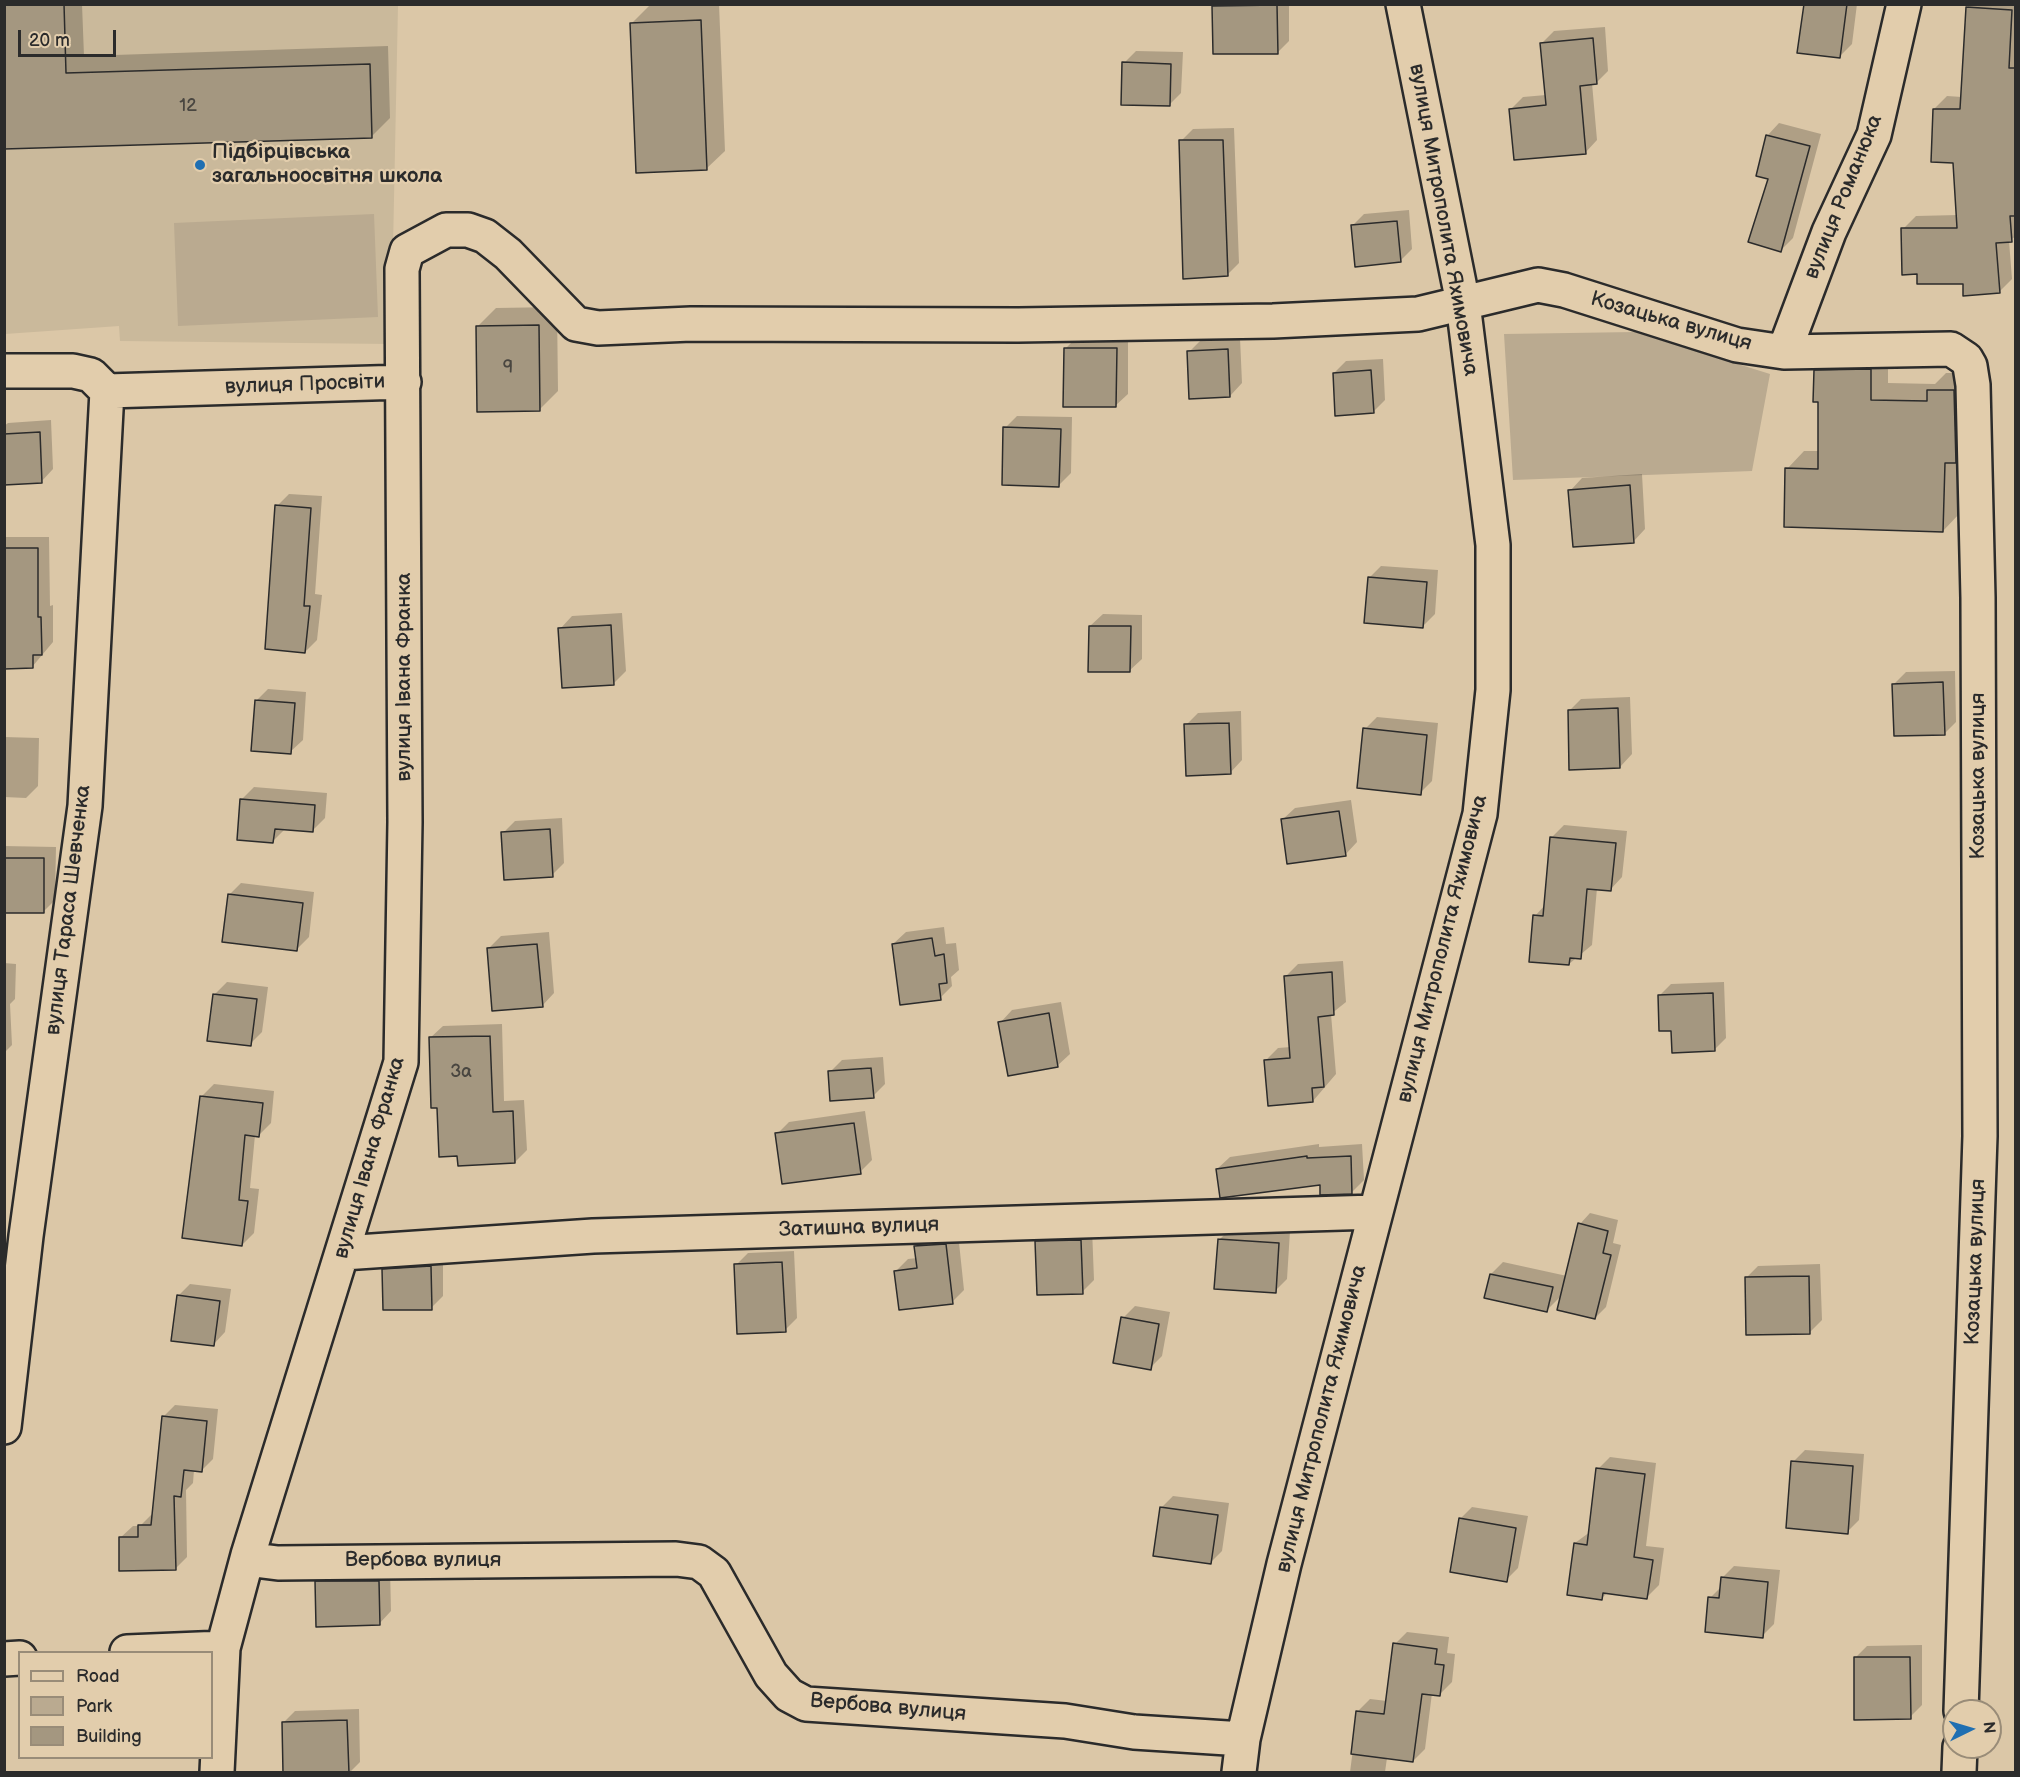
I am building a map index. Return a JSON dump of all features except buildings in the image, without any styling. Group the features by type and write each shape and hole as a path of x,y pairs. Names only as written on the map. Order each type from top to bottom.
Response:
{"street":[{"name":"вулиця Митрополита Яхимовича","path":"1239,1773 1243,1738 1284,1564 1480,814 1493,690 1493,545 1463,303 1403,4"},
{"name":"вулиця Романюка","path":"1785,352 1830,232 1874,135 1904,4"},
{"name":"вулиця Просвіти","path":"107,391 404,382 402,269 407,252 446,230 468,230 485,236 508,254 576,324 598,328 765,323"},
{"name":"Козацька вулиця","path":"765,323 1018,325 1273,321 1418,314 1539,285 1564,290 1737,345 1785,352 1951,349 1965,359 1970,366 1973,385 1978,598 1980,1136 1961,1699"},
{"path":"4,371 73,371 91,375 107,391"},
{"name":"вулиця Івана Франка","path":"217,1773 223,1648 248,1555 344,1253 401,1062 405,822 404,382"},
{"name":"вулиця Тараса Шевченка","path":"4,1427 26,1236 85,806 107,391"},
{"name":"Затишна вулиця","path":"344,1253 593,1236 1375,1212"},
{"name":"Вербова вулиця","path":"248,1555 254,1560 278,1563 676,1559 699,1562 714,1573 771,1676 789,1695 806,1704 1065,1721 1134,1732 1243,1738"},
{"path":"165,1651 223,1648"}],"shaded area":[{"name":"Підбірцівська загальноосвітня школа","path":"5,5 398,5 391,344 120,341 119,326 5,334"}],"green space":[{"path":"374,214 378,317 178,326 174,223"},
{"path":"1635,332 1770,374 1752,471 1513,480 1504,334"}],"place":[{"name":"Підбірцівська загальноосвітня школа","path":"200,165"}]}
